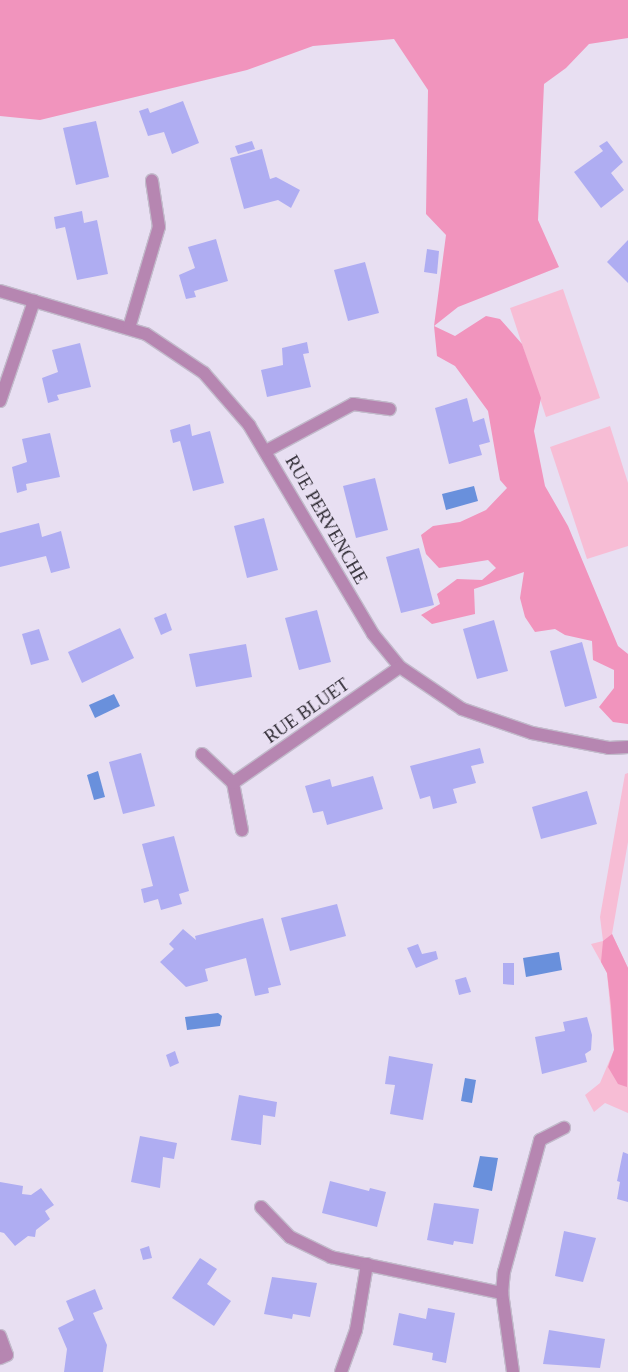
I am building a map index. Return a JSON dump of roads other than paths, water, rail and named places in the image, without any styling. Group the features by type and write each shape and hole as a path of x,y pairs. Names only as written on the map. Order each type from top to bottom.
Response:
{"street":[{"path":"129,328 159,227 152,181"},
{"name":"RUE PERVENCHE","path":"0,291 146,334 204,373 250,425 373,634 400,667 470,712 532,733 609,748 628,747"},
{"path":"0,401 34,301"},
{"path":"266,451 353,404 390,410"},
{"name":"RUE BLUET","path":"233,783 400,667"},
{"path":"202,754 233,783 242,830"},
{"path":"513,1372 502,1293 540,1140 564,1128"},
{"path":"261,1207 290,1237 331,1257 502,1293"},
{"path":"340,1372 356,1330 367,1264"},
{"path":"0,1336 7,1355 0,1358"}],"water":[{"path":"474,486 478,501 446,510 442,494"},
{"path":"114,694 120,706 95,718 89,705"},
{"path":"98,771 105,797 94,800 87,775"},
{"path":"559,952 562,970 526,977 523,958"},
{"path":"218,1013 222,1016 220,1026 187,1030 185,1017"},
{"path":"465,1078 476,1080 472,1103 461,1101"},
{"path":"480,1156 498,1158 492,1191 473,1187"}]}
